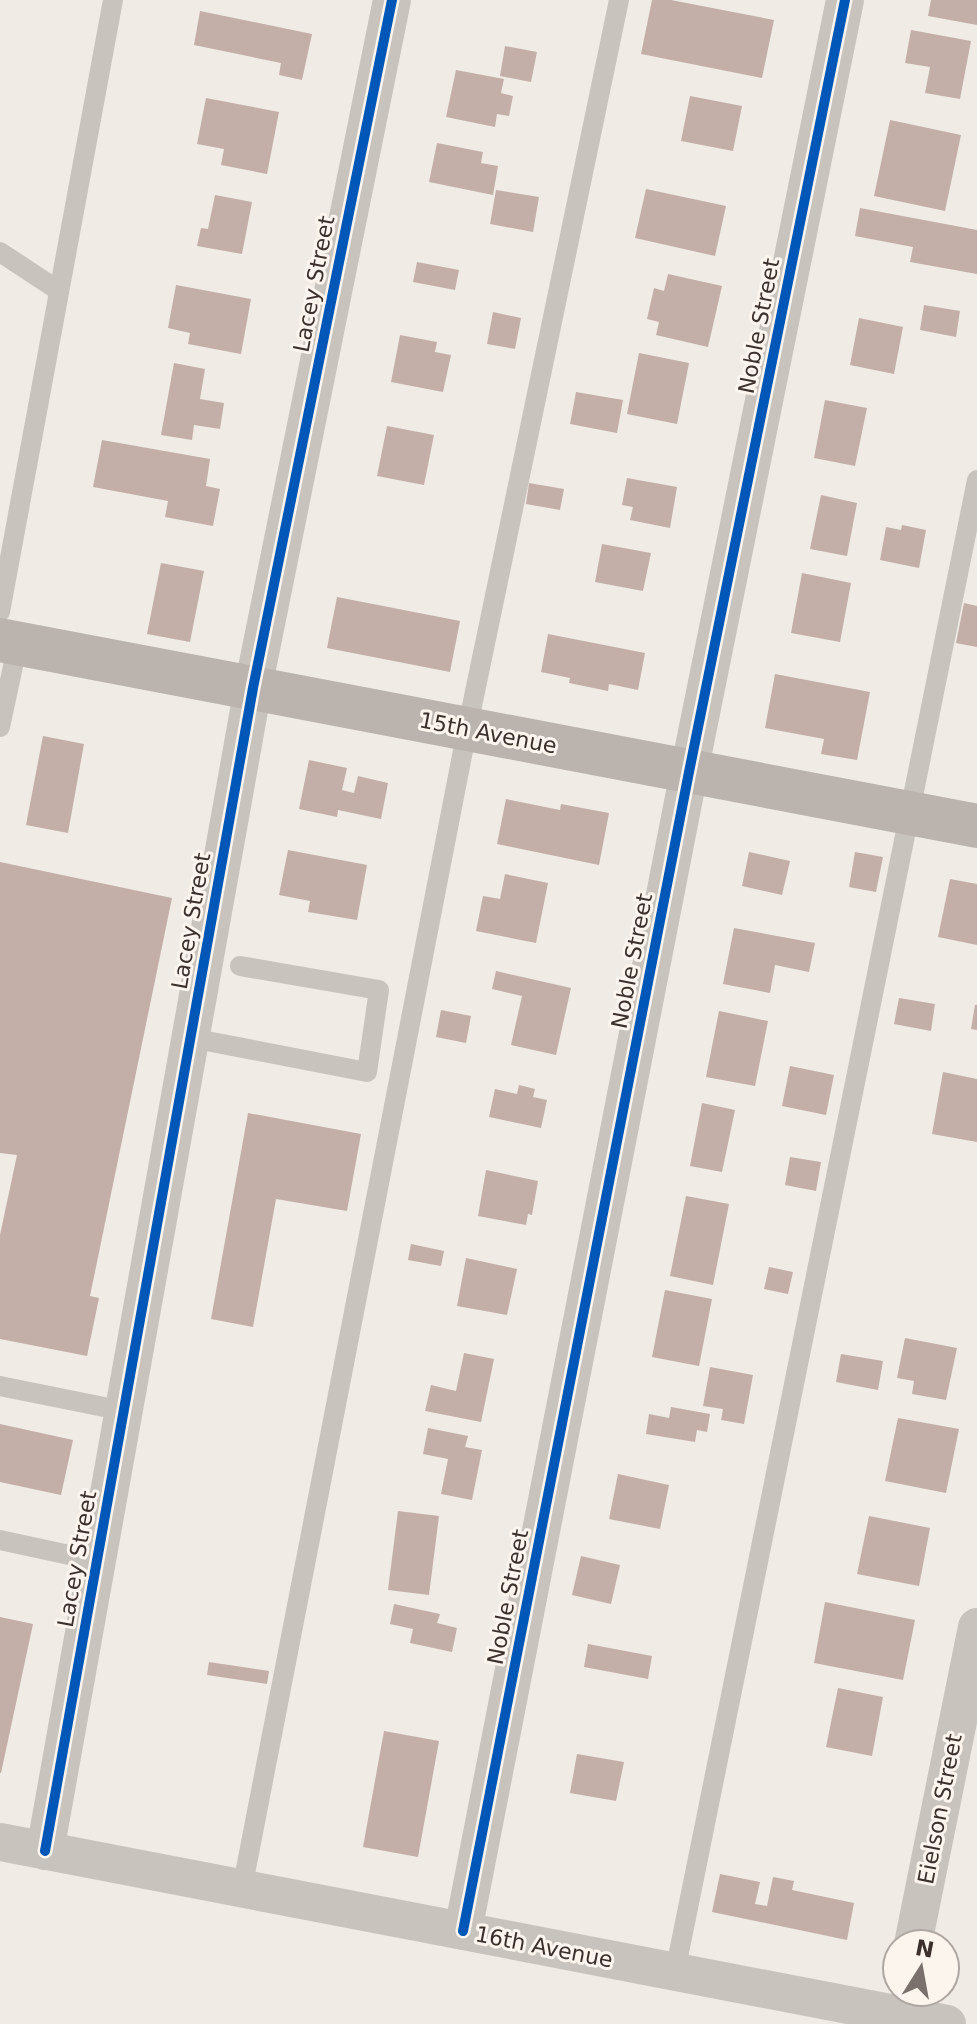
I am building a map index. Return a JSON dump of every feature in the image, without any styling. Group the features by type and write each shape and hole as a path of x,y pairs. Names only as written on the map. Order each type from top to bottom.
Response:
{"street":[{"name":"Lacey Street","path":"45,1851 253,688 392,0"},
{"name":"Noble Street","path":"463,1931 689,772 845,0"},
{"name":"15th Avenue","path":"6,632 253,688 977,826"},
{"name":"Eielson Street","path":"916,1928 977,1627"},
{"name":"16th Avenue","path":"0,1842 675,1972 881,2000"},
{"name":"16th Avenue","path":"912,2008 947,2024"}],"lane":[{"path":"0,727 6,632 59,291 113,0"},
{"path":"242,1889 467,730 619,0"},
{"path":"0,252 59,291"},
{"path":"675,1972 977,480"},
{"path":"191,1038 367,1072 379,990 240,966"},
{"path":"0,1386 124,1411"},
{"path":"0,1540 97,1561"}],"building":[{"path":"652,0 671,0 774,20 762,78 641,54"},
{"path":"931,0 977,0 977,25 928,16"},
{"path":"200,11 312,34 302,80 279,75 281,63 194,45"},
{"path":"911,30 971,41 960,99 925,93 930,67 905,63"},
{"path":"505,46 537,52 531,82 500,76"},
{"path":"456,70 504,79 501,93 513,96 509,116 497,114 495,127 446,117"},
{"path":"690,96 742,106 733,151 681,141"},
{"path":"206,98 279,112 267,174 221,165 224,149 197,144"},
{"path":"890,120 961,135 945,211 874,196"},
{"path":"437,143 483,152 481,163 498,166 493,195 429,182"},
{"path":"646,189 726,206 715,256 635,238"},
{"path":"496,190 539,197 533,232 490,224"},
{"path":"215,195 252,202 242,254 197,246 201,228 208,229"},
{"path":"860,208 977,230 977,274 910,262 913,247 855,236"},
{"path":"417,262 459,270 455,290 413,282"},
{"path":"668,274 722,286 708,347 656,335 659,322 647,319 654,288 664,291"},
{"path":"176,285 251,299 241,354 188,344 190,333 168,328"},
{"path":"924,305 960,311 956,337 920,330"},
{"path":"493,312 521,318 515,349 487,344"},
{"path":"859,318 903,327 894,374 850,365"},
{"path":"400,335 437,342 435,352 451,355 443,392 391,382"},
{"path":"639,353 689,363 677,424 627,414"},
{"path":"174,363 205,369 200,399 224,403 220,429 194,425 192,440 161,435"},
{"path":"576,392 623,400 617,433 570,424"},
{"path":"825,400 867,408 855,466 814,458"},
{"path":"387,426 434,435 424,485 377,476"},
{"path":"102,440 210,459 206,486 220,489 213,526 165,517 168,501 93,487"},
{"path":"627,478 677,487 670,528 630,520 633,507 622,505"},
{"path":"529,483 564,489 560,510 526,504"},
{"path":"821,495 857,503 847,556 810,549"},
{"path":"902,525 926,530 919,568 880,560 886,527 901,530"},
{"path":"602,544 651,553 643,591 595,582"},
{"path":"161,563 204,571 190,642 147,634"},
{"path":"802,573 851,583 840,642 791,633"},
{"path":"337,597 460,621 450,672 327,648"},
{"path":"964,603 977,606 977,647 956,643"},
{"path":"548,634 645,653 638,690 609,684 608,691 569,683 570,678 541,672"},
{"path":"775,674 870,692 857,760 821,754 824,739 765,728"},
{"path":"43,736 84,744 68,833 26,825"},
{"path":"309,760 347,768 342,790 354,793 358,776 388,783 381,819 338,810 337,817 299,809"},
{"path":"506,799 560,810 561,804 609,813 599,865 497,844"},
{"path":"288,850 367,865 357,920 308,912 310,901 279,895"},
{"path":"749,852 790,861 782,895 742,886"},
{"path":"855,852 883,857 876,892 849,887"},
{"path":"0,862 172,898 90,1296 99,1298 87,1356 0,1339 0,1235 17,1155 0,1153"},
{"path":"505,874 548,883 536,943 476,931 483,896 500,899"},
{"path":"950,879 977,884 977,945 938,937"},
{"path":"734,928 815,943 809,972 775,965 770,993 723,984"},
{"path":"496,971 571,988 556,1055 511,1045 522,996 492,989"},
{"path":"899,998 935,1004 931,1031 894,1024"},
{"path":"977,1005 977,1030 971,1029"},
{"path":"441,1010 471,1016 466,1043 436,1037"},
{"path":"719,1011 768,1021 755,1086 706,1077"},
{"path":"790,1066 834,1075 826,1115 782,1106"},
{"path":"943,1072 977,1079 977,1142 932,1134"},
{"path":"519,1085 535,1089 533,1097 547,1100 541,1128 489,1117 495,1089 517,1094"},
{"path":"702,1103 735,1110 722,1172 690,1166"},
{"path":"248,1113 361,1134 347,1211 276,1199 253,1327 211,1319"},
{"path":"790,1157 821,1162 816,1191 785,1185"},
{"path":"486,1170 538,1181 532,1215 528,1214 526,1225 478,1216"},
{"path":"686,1196 729,1204 713,1285 670,1276"},
{"path":"411,1244 444,1251 441,1266 408,1260"},
{"path":"466,1258 517,1269 507,1315 457,1306"},
{"path":"769,1267 793,1272 788,1294 764,1289"},
{"path":"665,1290 712,1299 699,1366 652,1357"},
{"path":"905,1338 957,1348 946,1400 912,1394 914,1381 897,1378"},
{"path":"464,1353 494,1359 481,1422 425,1411 431,1385 456,1391"},
{"path":"841,1354 883,1361 878,1390 836,1382"},
{"path":"710,1367 753,1375 744,1424 721,1420 723,1409 703,1406"},
{"path":"671,1407 710,1414 707,1432 697,1430 695,1442 646,1434 649,1414 669,1418"},
{"path":"898,1418 959,1429 946,1493 885,1481"},
{"path":"0,1424 73,1440 61,1495 0,1482"},
{"path":"428,1428 468,1436 465,1447 482,1450 472,1500 441,1494 448,1459 423,1454"},
{"path":"618,1474 669,1485 660,1529 609,1519"},
{"path":"398,1511 439,1516 429,1595 388,1590"},
{"path":"869,1516 930,1528 919,1586 857,1574"},
{"path":"581,1556 620,1565 611,1604 572,1595"},
{"path":"825,1602 915,1620 903,1680 814,1663"},
{"path":"394,1604 440,1614 437,1623 457,1628 452,1652 410,1643 413,1629 390,1624"},
{"path":"0,1617 33,1624 1,1773 0,1773"},
{"path":"588,1644 652,1656 648,1679 584,1667"},
{"path":"209,1662 269,1671 267,1684 207,1675"},
{"path":"838,1688 883,1697 872,1756 826,1747"},
{"path":"384,1731 439,1741 418,1857 363,1847"},
{"path":"577,1754 624,1762 616,1801 570,1793"},
{"path":"720,1874 760,1882 755,1904 767,1906 773,1877 794,1881 792,1890 854,1903 847,1940 712,1912"}],"cycle path":[{"path":"45,1851 253,688 392,0"},
{"path":"463,1931 689,772 845,0"}]}
